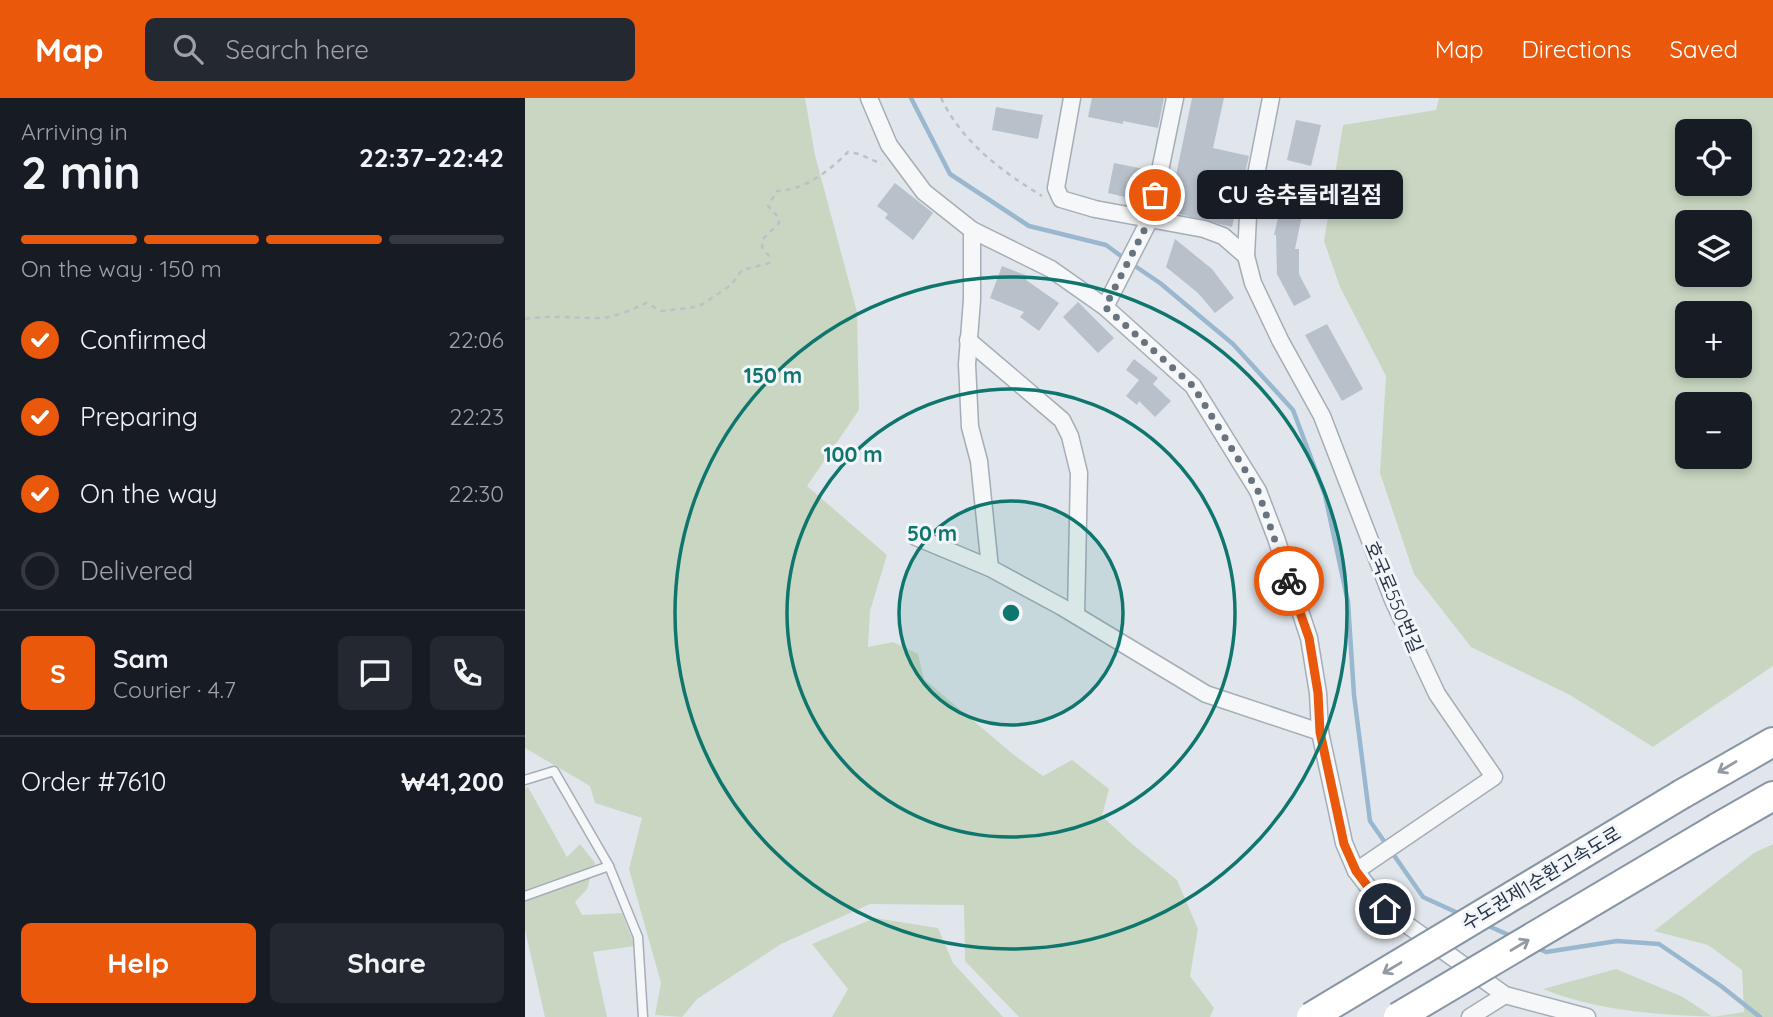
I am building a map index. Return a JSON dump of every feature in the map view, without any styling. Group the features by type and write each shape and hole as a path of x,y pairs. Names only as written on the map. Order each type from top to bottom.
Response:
{"highway":[{"name":"수도권제1순환고속도로","path":"1311,1017 1773,741"},
{"path":"1398,1017 1773,796"}],"street":[{"path":"869,98 889,145 910,176 939,205 972,230 1051,268 1109,301 1193,386 1258,491 1309,638 1318,693 1320,732 1344,844 1356,871 1385,909 1505,995 1587,1017"},
{"path":"1072,98 1056,188 1058,197 1071,204 1147,226 1204,229 1223,236 1246,256"},
{"path":"1109,301 1147,226 1175,98"},
{"name":"호국로550번길","path":"1271,98 1248,216 1246,256 1253,283 1280,340 1322,416 1393,600 1437,694 1494,777 1356,871"},
{"path":"972,230 972,300 968,340 970,427 979,461 990,568"},
{"path":"968,340 1062,420 1070,436 1079,473 1076,615"},
{"path":"916,537 990,568 1076,615 1206,694 1320,732"},
{"path":"1470,1017 1505,995"}],"lane":[{"path":"525,780 554,771 609,866 638,937 643,1017"},
{"path":"525,896 609,866"}],"path":[{"path":"941,98 953,122 973,145 1009,176 1051,200 1058,197"},
{"path":"525,319 541,316 600,318 627,312 646,303 662,311 703,304 731,285 743,270 769,262 769,256 762,247 764,238 779,223 779,218 768,206 777,191 797,189 833,166 848,152 880,162 894,173 910,176"}],"green space":[{"path":"525,98 805,98 815,155 857,312 859,410 807,486 887,555 870,611 868,647 893,642 918,654 924,679 1043,776 1072,760 1109,789 1102,816 1177,880 1198,929 1190,976 1214,1008 1210,1017 1019,1017 965,961 964,905 870,904 781,944 697,999 682,1017 655,1015 661,983 629,869 642,818 595,803 590,786 525,748"},
{"path":"1439,98 1773,98 1773,666 1653,747 1570,695 1471,647 1414,574 1380,473 1386,376 1340,287 1324,241 1343,125 1436,110"},
{"path":"528,787 567,857 580,844 595,863 587,889 575,902 582,915 622,913 635,946 593,952 607,1017 545,1017 525,930 525,788"},
{"path":"1773,844 1773,1017 1716,1017 1744,1012 1742,970 1708,945 1654,931 1754,853"},
{"path":"875,918 938,928 953,963 1003,1017 832,1017 848,989 812,944"},
{"path":"1616,969 1683,997 1712,1016 1626,1010 1597,1005 1543,989"}],"building":[{"path":"1092,98 1164,98 1158,128 1088,117"},
{"path":"1192,98 1224,98 1213,148 1249,156 1232,227 1171,212"},
{"path":"996,107 1043,115 1038,139 992,130"},
{"path":"1296,120 1321,125 1311,166 1287,160"},
{"path":"1114,163 1149,170 1142,201 1108,193"},
{"path":"895,183 933,213 913,240 885,218 888,214 877,206"},
{"path":"1282,201 1304,206 1295,249 1299,249 1299,274 1311,297 1294,306 1277,274 1274,235"},
{"path":"1175,239 1212,269 1234,298 1215,313 1198,293 1166,267"},
{"path":"1002,266 1028,276 1026,280 1059,303 1039,331 1020,317 1024,312 990,298"},
{"path":"1078,302 1114,338 1098,353 1063,317"},
{"path":"1327,324 1363,389 1342,401 1305,335"},
{"path":"1134,359 1158,378 1153,384 1171,401 1155,417 1139,401 1137,405 1126,396 1139,380 1126,370"}],"waterway":[{"path":"911,98 950,174 1029,226 1106,245 1125,259"},
{"path":"1132,264 1160,283 1233,344 1293,410 1325,495 1348,602 1354,695 1370,821 1386,844"},
{"path":"1391,851 1423,897 1460,914"},
{"path":"1484,924 1511,936"},
{"path":"1535,947 1546,952 1617,941 1659,944 1721,986 1760,1017"}],"way so far":[{"path":"1155,195 1150,219 1114,295 1105,307 1193,386 1258,491 1289,581"}],"place":[{"name":"CU 송추둘레길점","path":"1155,195"}],"route":[{"path":"1289,581 1309,638 1318,693 1320,732 1344,844 1356,871 1385,909"}]}
